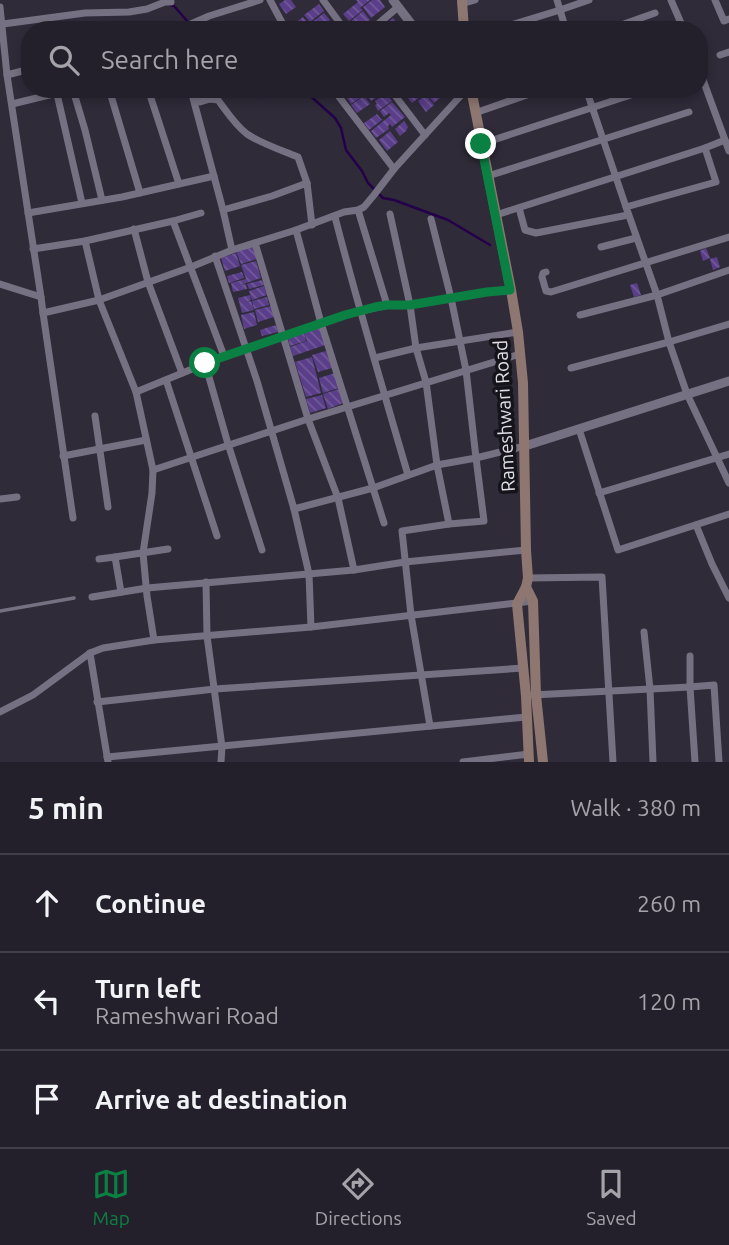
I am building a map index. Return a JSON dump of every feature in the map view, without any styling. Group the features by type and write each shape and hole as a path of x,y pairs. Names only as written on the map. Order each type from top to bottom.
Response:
{"main road":[{"path":"462,2 463,21"},
{"name":"Rameshwari Road","path":"470,98 518,332 523,383 527,583"},
{"path":"527,583 533,601 531,695 526,717 529,758"},
{"path":"527,583 517,604 523,668 531,695 543,762"}],"street":[{"path":"199,21 260,0"},
{"path":"270,0 281,21"},
{"path":"323,0 338,21"},
{"path":"462,2 475,0"},
{"path":"557,0 563,21"},
{"path":"524,21 589,0"},
{"path":"671,0 680,21"},
{"path":"715,0 724,21 729,19"},
{"path":"25,21 85,13 129,12 165,3"},
{"path":"379,21 396,3 409,21"},
{"path":"0,8 7,75 73,518"},
{"path":"632,21 655,13"},
{"path":"3,24 21,22"},
{"path":"720,55 729,52"},
{"path":"7,75 21,71"},
{"path":"708,94 729,151"},
{"path":"12,104 39,98"},
{"path":"58,98 82,203"},
{"path":"76,98 102,200"},
{"path":"112,98 140,193"},
{"path":"151,98 179,184"},
{"path":"192,98 232,250"},
{"path":"192,98 200,102 218,100 246,133 298,157 307,183 312,225"},
{"path":"340,98 394,169"},
{"path":"397,98 425,135"},
{"path":"43,313 99,300 232,250 364,207 394,169 461,98"},
{"path":"475,113 518,98"},
{"path":"589,98 657,295 669,342 687,394 729,483"},
{"path":"481,144 622,98"},
{"path":"488,176 689,112"},
{"path":"496,215 725,140"},
{"path":"519,208 525,230 536,233 627,211 716,182 705,148"},
{"path":"28,213 140,193 214,176"},
{"path":"223,210 307,183"},
{"path":"358,210 387,305"},
{"path":"33,249 85,241 201,213"},
{"path":"390,214 410,305 416,348 426,382 437,465 449,524"},
{"path":"335,217 408,475"},
{"path":"430,726 411,615 402,531 484,521 461,341 431,219"},
{"path":"173,221 224,356"},
{"path":"134,229 148,282 182,373"},
{"path":"296,230 321,323 384,523"},
{"path":"546,272 542,273 543,284 546,291 551,292 729,237"},
{"path":"601,247 636,238"},
{"path":"85,241 99,300 136,393 153,470 143,553 153,640"},
{"path":"255,243 309,419 338,498 354,570"},
{"path":"215,257 257,381 295,509 309,574 311,627"},
{"path":"580,316 657,295 729,270"},
{"path":"0,284 41,297"},
{"path":"136,393 245,348 360,312 387,305 410,305 510,290"},
{"path":"571,368 729,324"},
{"path":"375,358 416,348 518,332"},
{"path":"153,470 348,406 520,354"},
{"path":"205,363 262,550"},
{"path":"166,380 217,537"},
{"path":"295,509 373,488 437,465 525,446 729,381"},
{"path":"94,416 108,506"},
{"path":"579,429 618,550 729,514"},
{"path":"63,456 146,440"},
{"path":"599,493 729,454"},
{"path":"0,499 17,497"},
{"path":"696,525 729,598"},
{"path":"99,559 169,549"},
{"path":"92,597 147,588 354,570 526,550"},
{"path":"115,557 121,592"},
{"path":"527,583 602,577 613,762"},
{"path":"206,582 206,636 222,747 221,762"},
{"path":"0,712 33,695 90,653 103,648 153,640 311,627 533,601"},
{"path":"644,632 653,762"},
{"path":"90,653 108,759 526,717"},
{"path":"690,656 695,762"},
{"path":"97,702 215,689 523,668"},
{"path":"531,695 714,685 719,762"},
{"path":"171,751 172,762"},
{"path":"463,762 529,758"}],"lane":[{"path":"0,611 74,598"}],"building":[{"path":"291,0 296,7 286,14 279,4"},
{"path":"356,0 370,0 360,8 363,10 349,21 343,14 358,2"},
{"path":"372,0 380,0 385,7 371,18 363,7"},
{"path":"319,4 324,11 311,21 304,15"},
{"path":"363,11 370,20 369,21 351,21"},
{"path":"324,13 330,20 329,21 314,21"},
{"path":"347,98 360,98 351,104"},
{"path":"361,98 366,98 370,104 357,113 351,105"},
{"path":"379,98 390,98 392,101 378,111 375,101"},
{"path":"428,98 434,105 426,112 418,101"},
{"path":"392,102 405,117 392,127 390,124 389,129 376,138 371,131 391,115 389,113 384,117 380,111"},
{"path":"377,114 382,120 369,130 364,123"},
{"path":"404,121 408,127 400,136 395,129"},
{"path":"390,131 398,142 387,151 379,140"},
{"path":"253,246 257,259 241,264 236,251"},
{"path":"706,248 710,258 703,261 700,251"},
{"path":"236,253 240,266 225,271 221,258"},
{"path":"717,257 720,267 713,270 710,259"},
{"path":"256,261 261,278 240,285 246,284 247,289 233,292 231,283 246,279 241,265"},
{"path":"242,272 244,278 229,283 227,276"},
{"path":"262,280 264,285 249,289 247,284"},
{"path":"637,283 641,295 634,297 630,285"},
{"path":"264,286 267,295 252,300 249,291"},
{"path":"250,295 251,300 246,302 251,301 254,310 242,313 238,298"},
{"path":"267,297 269,305 254,309 252,301"},
{"path":"271,306 274,317 258,322 255,310"},
{"path":"254,312 257,325 244,329 241,315"},
{"path":"276,325 278,332 262,336 260,330"},
{"path":"319,327 325,345 293,356 290,347 307,341 304,333"},
{"path":"304,333 306,341 290,346 288,338"},
{"path":"326,351 332,368 318,372 312,355"},
{"path":"312,357 321,393 306,397 295,362"},
{"path":"335,373 339,388 323,393 319,378"},
{"path":"339,389 343,403 328,409 323,394"},
{"path":"322,395 326,408 310,413 306,399"}],"waterway":[{"path":"170,5 187,21"},
{"path":"313,98 335,118 341,128 346,150 368,183 383,198 448,220 490,245"}],"route":[{"path":"205,363 375,307 410,305 510,290 481,144"}]}
